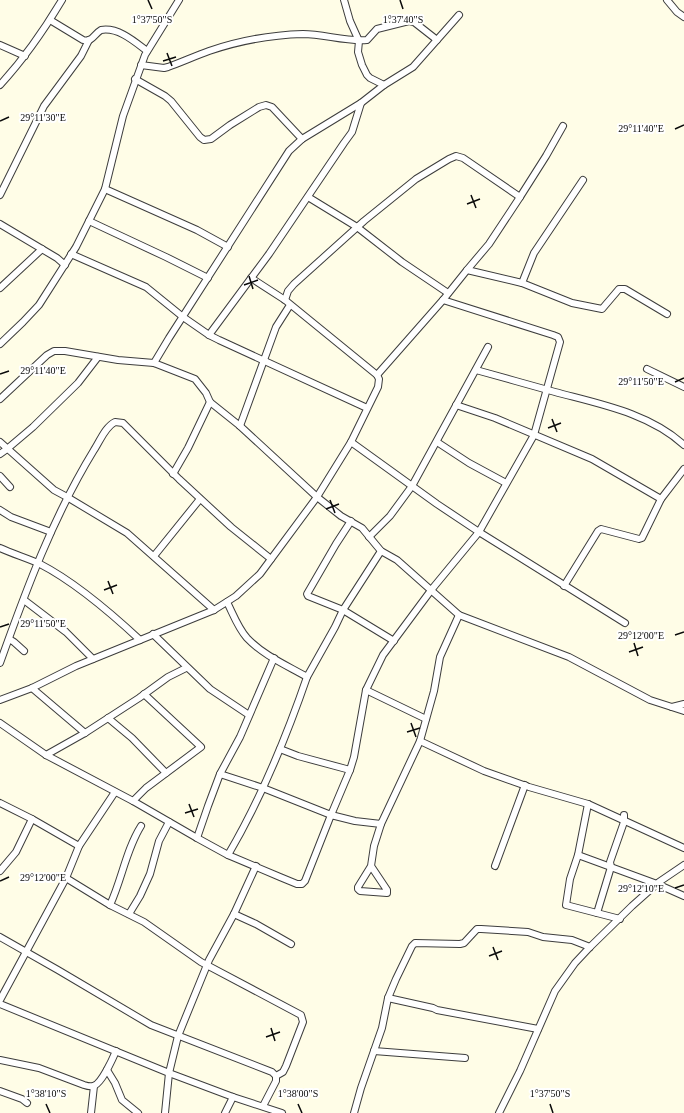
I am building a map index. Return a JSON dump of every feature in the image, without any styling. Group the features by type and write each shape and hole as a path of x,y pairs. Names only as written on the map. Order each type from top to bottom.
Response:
{"street":[{"path":"0,85 25,56 62,0"},
{"path":"0,344 39,305 72,254 105,189 123,116 141,65 147,51 179,0"},
{"path":"344,0 358,41 358,52 367,75 384,85"},
{"path":"667,0 677,12 684,17"},
{"path":"154,363 289,151 302,139 361,103 384,85 413,67 459,16"},
{"path":"50,20 83,40 89,40"},
{"path":"141,65 164,68 234,44 280,36 302,34 321,35 358,41 367,40 377,29 409,21 414,22 437,40"},
{"path":"0,195 44,106 81,56 89,40 98,31 103,29 124,34 147,51"},
{"path":"0,45 25,56"},
{"path":"135,80 165,96 171,101 204,140 211,139 259,107 266,105 272,107 302,139"},
{"path":"209,335 269,254 352,132 361,103"},
{"path":"377,375 443,300 489,244 546,156 563,126"},
{"path":"240,426 276,327 288,303 288,291 357,227 416,179 456,156 463,158 520,197"},
{"path":"522,283 534,252 583,180"},
{"path":"105,189 198,230 228,247"},
{"path":"308,197 357,227 402,262 448,293"},
{"path":"89,221 208,278"},
{"path":"0,224 57,258 65,265"},
{"path":"0,288 42,250"},
{"path":"72,254 146,287 183,317 209,335 367,408"},
{"path":"468,270 522,283 572,303 602,309 619,289 625,289 667,314"},
{"path":"0,700 32,688 76,666 214,610 228,602 260,574 318,497 351,442 378,387 379,380 377,375 288,303 251,278"},
{"path":"0,723 46,754 228,855 297,884 302,884 350,770 354,757 366,690 383,655 432,590 479,532 534,435 560,342 558,337 553,335 443,300"},
{"path":"369,537 390,516 412,486 488,347"},
{"path":"0,399 47,355 54,352 65,351 98,357 154,363 194,379 206,393 210,402 240,426 318,497 341,516 362,528 382,551 397,560 459,614 569,657 650,700 684,711"},
{"path":"0,454 7,450 33,427 78,382 98,357"},
{"path":"648,369 684,387"},
{"path":"476,370 630,413 658,427 678,440 684,446"},
{"path":"173,474 188,448 210,402"},
{"path":"456,405 495,418 592,459 661,499"},
{"path":"0,663 51,532 68,497 110,424 116,422 123,424 200,499 231,527 271,559"},
{"path":"0,442 7,450 54,490 127,533 214,610"},
{"path":"351,442 479,532 625,623"},
{"path":"437,442 469,463 506,483"},
{"path":"564,586 598,530 604,529 639,539 642,538 661,499 684,469"},
{"path":"0,476 10,487"},
{"path":"154,556 200,499"},
{"path":"0,510 51,532"},
{"path":"351,521 307,592 308,596 342,610 394,641"},
{"path":"0,548 39,564 57,574 120,621 140,640"},
{"path":"228,855 249,820 292,721 307,677 335,627 342,610 382,551"},
{"path":"24,600 66,632 93,659"},
{"path":"228,602 237,624 246,637 259,649 307,677"},
{"path":"371,866 387,890 386,893 360,891 358,887 371,866 374,846 381,824 420,741 434,691 440,657 459,614"},
{"path":"153,634 186,668 210,689 250,715"},
{"path":"9,639 24,650"},
{"path":"197,838 220,774 240,737 274,658"},
{"path":"46,754 85,734 168,677 186,668"},
{"path":"32,688 85,734"},
{"path":"366,690 426,719"},
{"path":"133,801 146,788 201,747 144,694"},
{"path":"672,706 684,704"},
{"path":"108,718 132,738 166,773"},
{"path":"420,741 484,771 529,787 588,804 624,818 684,848"},
{"path":"280,749 298,756 350,770"},
{"path":"220,774 263,788 331,815 355,821 381,824"},
{"path":"495,866 525,785"},
{"path":"0,1000 66,878 79,846 115,792"},
{"path":"0,803 32,819 79,846"},
{"path":"588,804 578,855 570,879 566,905 620,919"},
{"path":"597,913 611,867 610,862 624,818"},
{"path":"0,871 16,852 32,819"},
{"path":"129,914 140,896 150,874 159,840 169,822"},
{"path":"110,904 118,887 135,835 141,826"},
{"path":"578,855 657,884 684,896"},
{"path":"499,1113 520,1071 555,991 575,963 657,884 684,865"},
{"path":"165,1113 169,1072 178,1036 207,965 234,914 256,866"},
{"path":"66,878 144,922 162,936 207,965 301,1015 303,1022 286,1066 283,1072 276,1076"},
{"path":"234,914 256,924 291,944"},
{"path":"354,1113 382,1028 388,998 412,946 415,943 460,944 464,943 477,929 481,929 528,932 543,937 572,940 590,947"},
{"path":"0,938 27,952 151,1025 272,1072 276,1076"},
{"path":"388,998 437,1010 538,1030"},
{"path":"0,1004 169,1072 282,1113"},
{"path":"91,1113 94,1086 107,1070 116,1051"},
{"path":"374,1051 465,1058"},
{"path":"0,1060 39,1068 84,1086 94,1086"},
{"path":"107,1070 115,1083 122,1100 138,1113"},
{"path":"263,1106 276,1081 276,1076"},
{"path":"0,1091 22,1099 27,1103"},
{"path":"225,1113 233,1096"}]}
